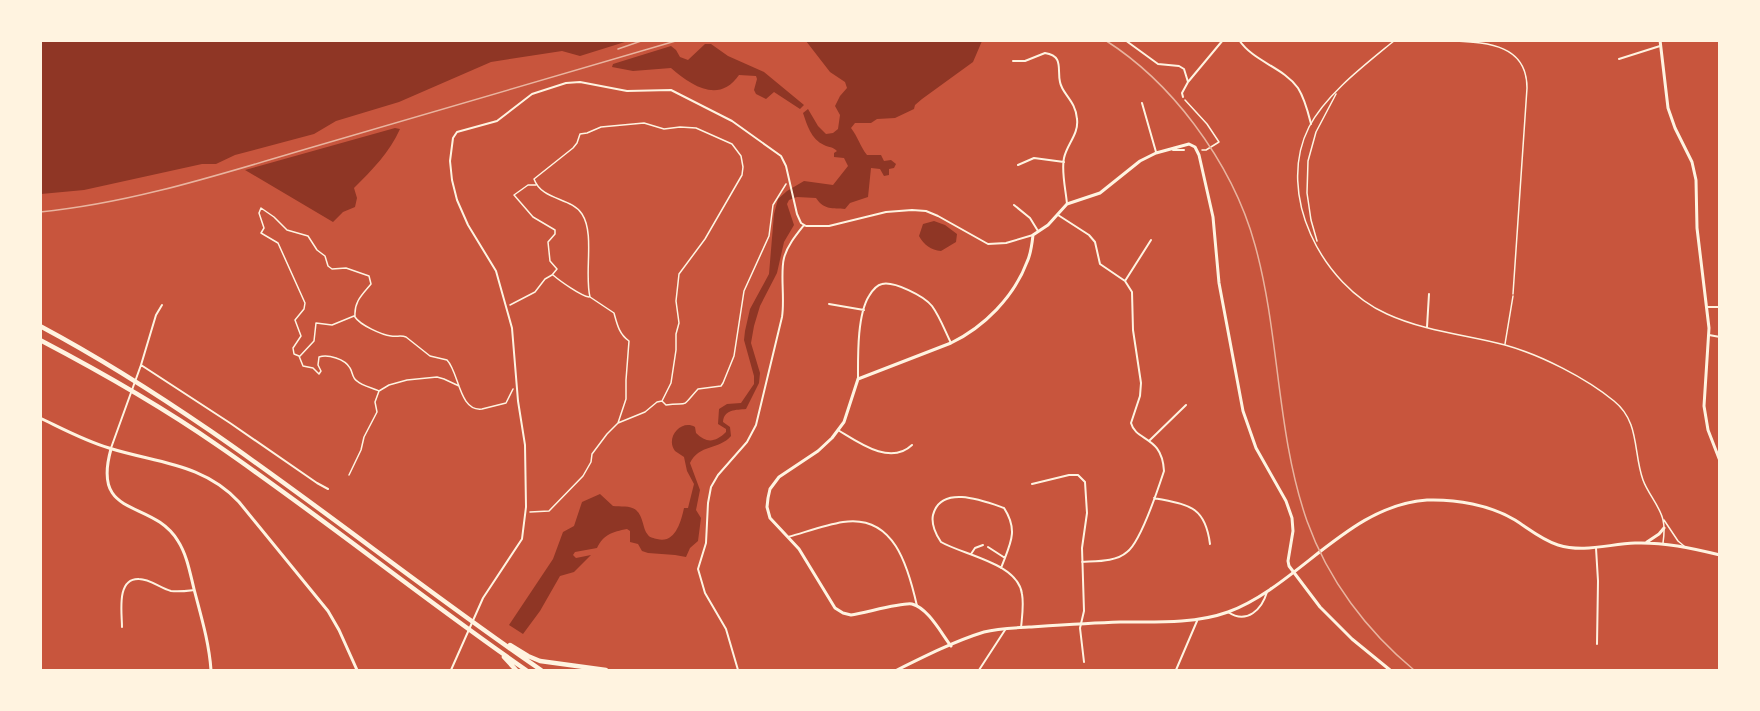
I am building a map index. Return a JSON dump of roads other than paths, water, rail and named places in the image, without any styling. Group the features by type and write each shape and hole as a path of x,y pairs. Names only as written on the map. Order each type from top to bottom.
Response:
{"highway":[{"path":"40,326 124,374 222,438 541,670"},
{"path":"40,340 128,389 216,444 464,625 516,670"},
{"path":"478,625 534,658 606,670"},
{"path":"474,633 526,670"}],"street":[{"path":"1125,40 1158,64 1181,67 1185,71 1188,82"},
{"path":"1183,97 1182,93 1188,82 1223,40"},
{"path":"1239,40 1253,56 1293,82 1305,102 1311,124"},
{"path":"1660,40 1670,114 1694,172 1697,228 1709,335 1704,406 1708,430 1719,461"},
{"path":"1619,59 1660,46"},
{"path":"1013,61 1025,61 1045,53 1058,60 1060,82 1071,99 1077,117 1077,130 1064,162 1067,204"},
{"path":"451,670 482,599 522,539 526,513 525,445 512,328 496,271 468,225 457,200 451,171 452,140 457,132 497,121 528,97 563,83 577,82 636,91 669,90 680,93 717,112 772,148 784,160 799,219 804,225 812,227 829,226 886,212 926,211 988,244 1006,243 1038,232 1067,204 1100,194 1128,169 1156,153 1191,145 1196,148 1213,217 1225,322 1243,411 1256,448 1290,511 1293,531 1287,561 1293,573 1320,608 1352,639 1390,670"},
{"path":"1142,103 1156,153"},
{"path":"1171,149 1184,150"},
{"path":"1018,165 1034,158 1064,162"},
{"path":"1014,205 1030,219 1038,232"},
{"path":"1058,215 1089,235 1095,242 1100,264 1125,281 1132,292 1133,330 1141,383 1140,396 1131,423 1136,432 1158,447 1164,462 1164,471 1143,528 1128,552 1105,560 1082,562"},
{"path":"738,670 726,629 705,593 699,572 706,543 708,503 711,487 718,475 747,442 756,425 784,306 783,259 804,225"},
{"path":"858,379 963,338 986,322 1000,306 1027,263 1033,235"},
{"path":"1125,281 1151,240"},
{"path":"951,343 931,304 906,289 884,283 878,285 869,296 864,310 858,347 858,379 844,422 818,451 779,477 770,489 767,507 770,518 799,549 835,608 852,615 910,603 929,617 951,646"},
{"path":"1427,327 1430,294"},
{"path":"162,304 156,315 111,449 106,467 107,481 111,491 122,503 151,516 172,530 185,554 209,646 211,670"},
{"path":"829,304 864,310"},
{"path":"1707,307 1719,307"},
{"path":"1709,335 1719,337"},
{"path":"141,365 328,489"},
{"path":"1150,440 1186,405"},
{"path":"40,418 111,449 189,468 210,477 230,492 328,611 357,670"},
{"path":"838,430 878,452 893,453 906,450 912,445"},
{"path":"1032,484 1068,475 1078,475 1085,482 1087,513 1082,549 1084,611 1080,639 1084,662"},
{"path":"1001,568 1013,532 1013,524 1004,508 960,497 945,499 933,515 934,528 941,542 1001,568 1018,584 1022,594 1022,628"},
{"path":"1154,498 1184,505 1201,514 1206,523 1210,544"},
{"path":"897,670 986,632 1082,623 1198,619 1228,612 1267,592 1332,543 1383,511 1402,504 1429,500 1454,501 1481,506 1514,519 1537,535 1557,544 1596,548 1646,543 1663,544 1719,555"},
{"path":"788,537 844,522 872,524 885,532 900,553 911,580 917,606"},
{"path":"1646,543 1664,528"},
{"path":"970,554 975,548 983,545"},
{"path":"988,547 1005,558"},
{"path":"1596,548 1597,644"},
{"path":"122,627 122,599 124,589 129,582 139,579 178,592 195,590"},
{"path":"1228,612 1234,616 1243,617 1253,614 1265,601 1267,592"},
{"path":"1176,670 1198,619"},
{"path":"979,670 1005,629"}],"lane":[{"path":"1395,40 1325,103 1311,124 1302,151 1299,185 1305,220 1317,243 1338,276 1366,302 1388,315 1525,351 1556,365 1614,401 1632,424 1643,479 1663,519 1685,547"},
{"path":"1442,40 1495,45 1512,55 1525,72 1527,88 1513,295 1505,345"},
{"path":"1317,243 1307,193 1308,161 1316,132 1336,93"},
{"path":"1663,519 1663,544"}],"railway":[{"path":"618,49 644,40"},
{"path":"40,212 109,202 178,186 679,40"},
{"path":"1105,40 1141,67 1175,100 1204,138 1230,182 1250,229 1263,279 1289,453 1307,521 1326,564 1351,603 1380,639 1414,670"}]}
